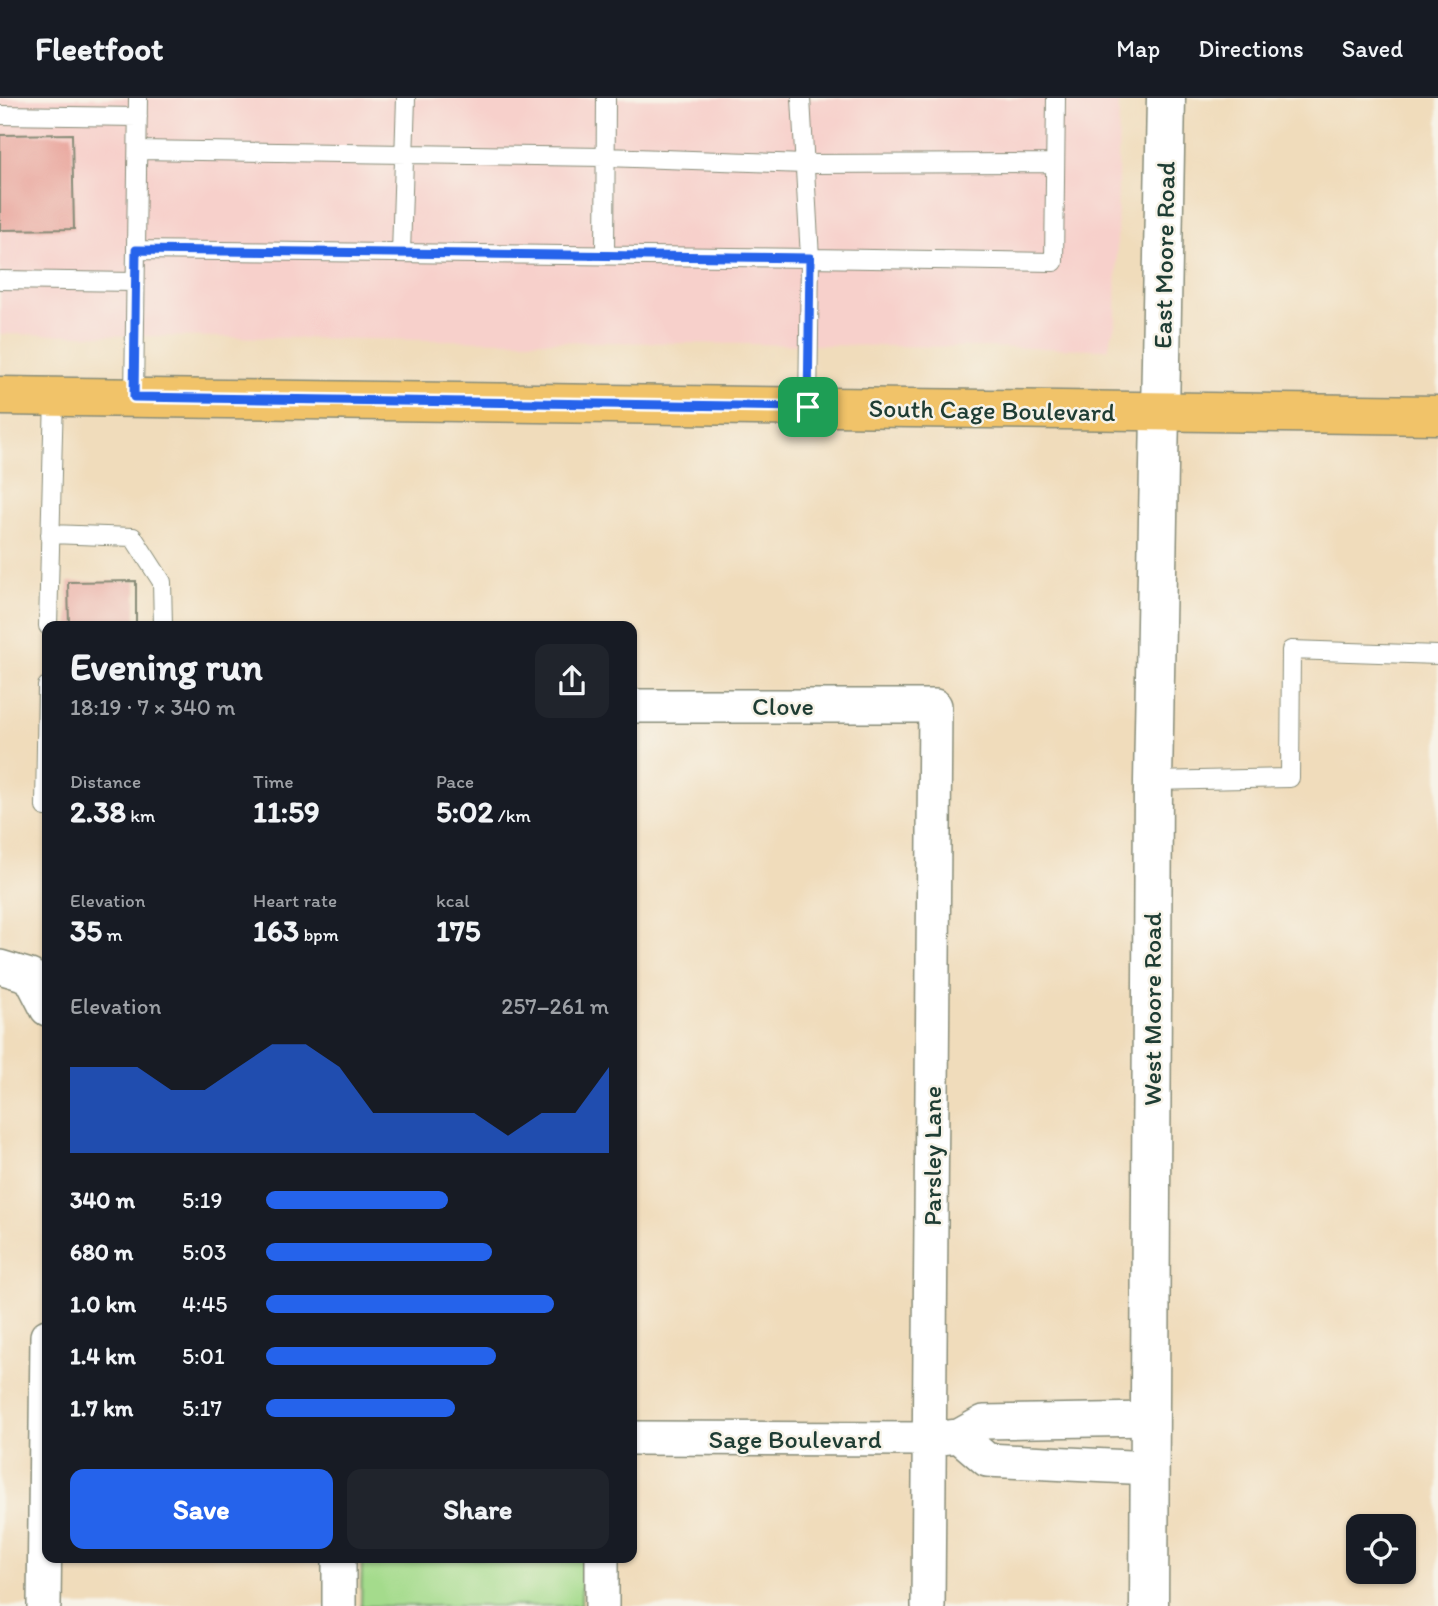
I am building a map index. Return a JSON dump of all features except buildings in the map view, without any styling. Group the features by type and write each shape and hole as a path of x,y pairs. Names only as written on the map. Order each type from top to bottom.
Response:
{"main road":[{"name":"South Cage Boulevard","path":"0,396 1438,415"}],"street":[{"name":"East Moore Road","path":"1161,413 1166,98"},
{"name":"West Moore Road","path":"1149,1606 1153,781 1161,413"},
{"name":"Clove","path":"637,706 935,706"},
{"name":"Parsley Lane","path":"928,1606 944,1438 935,706"},
{"path":"0,967 30,976 42,999"},
{"name":"Sage Boulevard","path":"637,1438 944,1438 984,1422 1150,1419"},
{"path":"944,1438 987,1460 1150,1468"},
{"path":"44,1563 44,1606"},
{"path":"339,1606 340,1563"},
{"path":"602,1563 602,1606"}],"lane":[{"path":"134,397 138,98"},
{"path":"401,253 406,98"},
{"path":"605,255 606,98"},
{"path":"801,98 810,258 808,407"},
{"path":"136,250 1054,262 1056,98"},
{"path":"0,115 138,117"},
{"path":"138,150 606,157 806,164 1055,163"},
{"path":"0,280 135,282"},
{"path":"48,621 54,396"},
{"path":"50,534 133,537 162,582 163,621"},
{"path":"1153,781 1290,778 1291,650 1438,655"}],"shaded area":[{"path":"0,98 1119,98 1116,321 1108,349 0,334"}],"green space":[{"path":"362,1563 582,1563 581,1606 361,1606"}],"route":[{"path":"136,250 810,258 808,407 134,397 136,250"}]}
